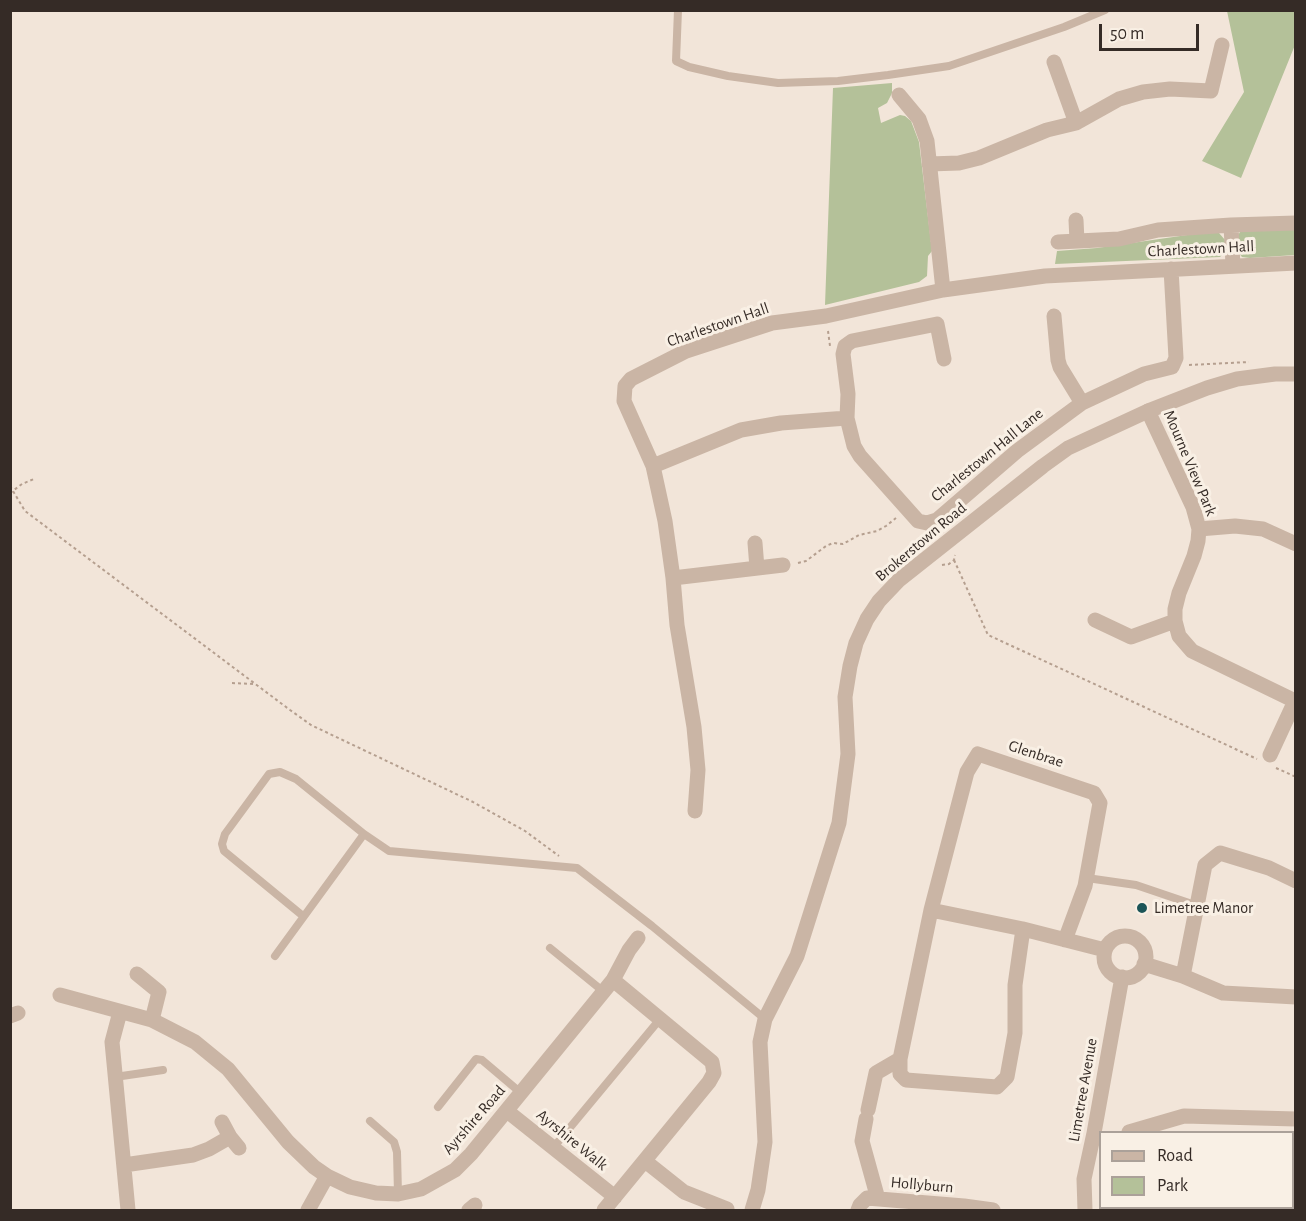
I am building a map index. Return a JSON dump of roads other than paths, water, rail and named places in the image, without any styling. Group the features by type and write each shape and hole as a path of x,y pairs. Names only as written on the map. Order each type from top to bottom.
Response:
{"street":[{"path":"929,164 959,163 980,158 1047,130 1076,123 1119,99 1143,92 1170,89 1211,91 1222,45"},
{"path":"1054,62 1076,123"},
{"path":"899,95 919,118 927,141 943,290"},
{"path":"1076,220 1077,241"},
{"path":"1058,242 1119,239 1158,230 1296,223"},
{"path":"1231,225 1233,266"},
{"name":"Charlestown Hall","path":"695,811 698,770 694,727 677,625 665,521 653,466 624,400 626,386 631,379 686,351 772,323 826,316 943,290 1045,276 1296,262"},
{"name":"Charlestown Hall Lane","path":"944,358 937,324 852,340 845,346 843,354 848,394 847,418 854,446 860,456 918,521 927,523 937,520 1017,451 1082,403 1144,374 1172,367 1176,358 1171,269"},
{"path":"1054,316 1060,367 1082,403"},
{"name":"Brokerstown Road","path":"752,1210 758,1190 765,1142 760,1042 765,1019 797,956 838,823 848,754 845,697 856,643 867,619 879,601 899,580 1068,448 1148,411 1207,388 1237,379 1296,374"},
{"name":"Mourne View Park","path":"1148,411 1192,507 1199,529 1194,556 1177,601 1175,621"},
{"path":"653,466 741,430 781,423 847,418"},
{"name":"Mourne View Park","path":"1199,529 1235,526 1263,529 1296,544"},
{"path":"755,543 757,568"},
{"path":"673,578 783,565"},
{"path":"1095,620 1131,637 1175,621 1179,636 1192,651 1295,701 1267,760"},
{"name":"Glenbrae","path":"900,1059 931,910 967,772 978,754 1094,793 1100,803 1085,886 1065,940"},
{"path":"1183,976 1205,864 1220,853 1269,868 1296,881"},
{"path":"931,910 1023,929 1105,950"},
{"path":"900,1059 900,1074 906,1080 997,1087 1007,1077 1015,1033 1015,985 1023,929"},
{"path":"1132,937 1142,945 1144,964 1135,974 1122,977 1111,972 1107,967 1104,962 1105,950 1113,939 1132,937"},
{"name":"Ayrshire Road","path":"60,995 152,1020 195,1042 228,1069 288,1142 314,1167 350,1187 376,1193 398,1194 421,1189 455,1170 471,1154 609,986 638,938"},
{"path":"1144,964 1183,976 1223,993 1296,997"},
{"path":"137,974 159,992 152,1020"},
{"name":"Limetree Avenue","path":"1085,1210 1084,1179 1097,1133 1122,977"},
{"path":"604,1210 714,1073 712,1062 660,1019 609,986"},
{"path":"120,1012 112,1042 128,1210"},
{"name":"Hollyburn","path":"878,1199 862,1141 876,1073 900,1059"},
{"name":"Ayrshire Walk","path":"507,1111 615,1197"},
{"path":"1132,1131 1185,1116 1296,1119"},
{"path":"124,1165 193,1155 234,1142 222,1122"},
{"path":"645,1161 684,1192 727,1209"},
{"path":"308,1210 327,1176"},
{"name":"Hollyburn","path":"858,1210 867,1198 993,1210"}],"lane":[{"path":"678,10 676,62 728,76 778,83 838,81 949,66 1064,27 1105,10"},
{"path":"303,916 224,851 222,844 225,834 269,774 280,772 296,779 364,834 389,851 577,868 765,1019"},
{"path":"275,956 364,834"},
{"path":"1087,878 1136,885 1198,906"},
{"path":"550,948 609,986"},
{"path":"553,1148 660,1019"},
{"path":"438,1107 476,1059 482,1060 521,1093"},
{"path":"116,1077 163,1070"},
{"path":"370,1121 394,1142 397,1152 398,1194"}],"place":[{"name":"Limetree Manor","path":"1142,908"}]}
